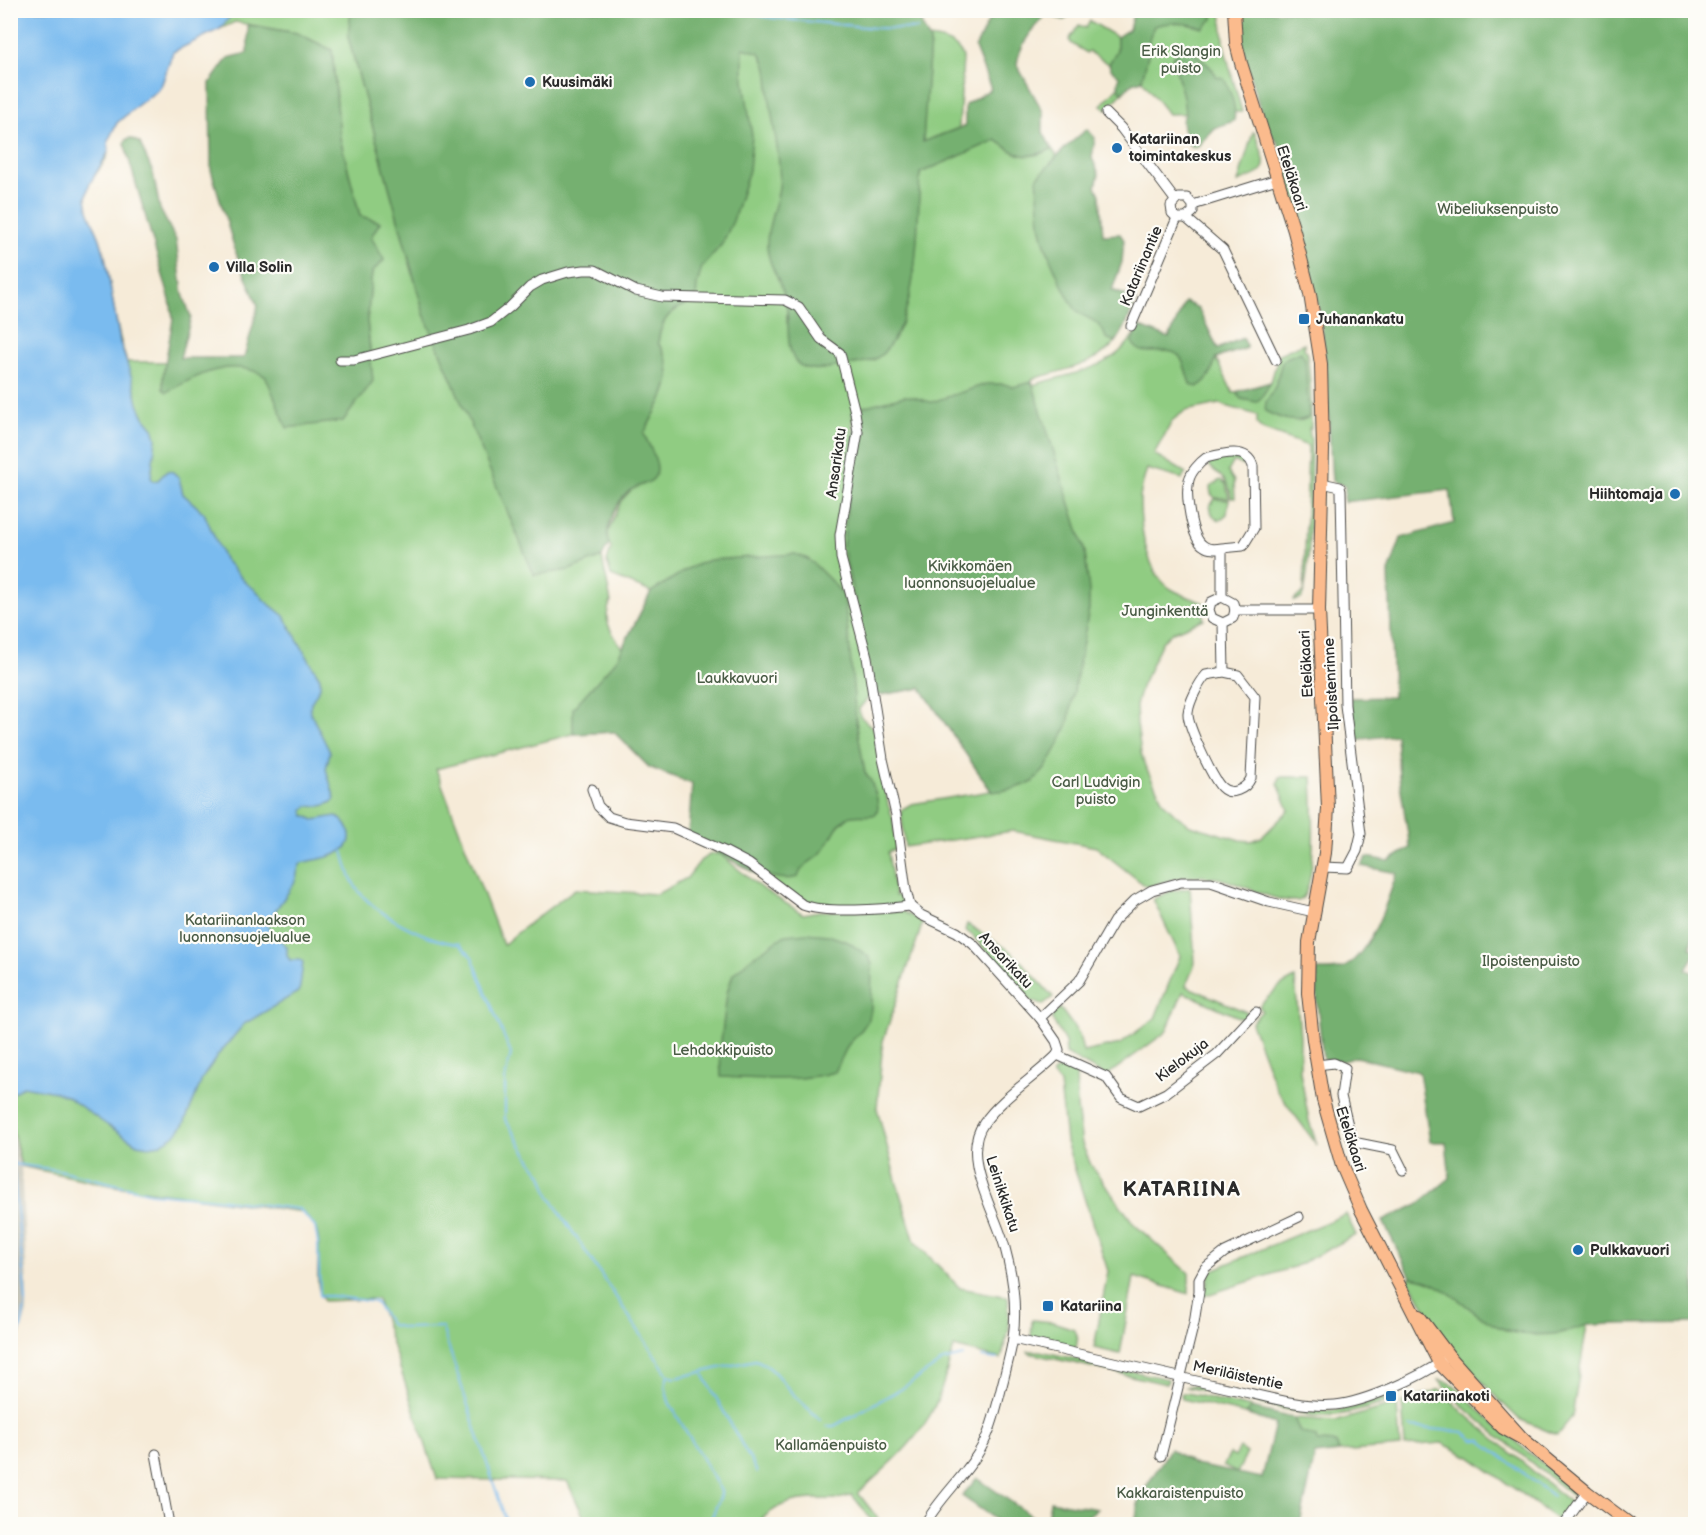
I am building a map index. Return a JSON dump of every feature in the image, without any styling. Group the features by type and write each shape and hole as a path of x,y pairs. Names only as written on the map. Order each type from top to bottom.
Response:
{"main road":[{"name":"Eteläkaari","path":"1234,10 1236,43 1241,63 1310,294 1323,391 1319,610 1328,808 1322,867 1309,942 1308,993 1317,1065 1326,1111 1342,1166 1377,1243 1410,1306 1444,1359 1503,1428 1523,1439 1630,1524"}],"street":[{"path":"1106,113 1121,128 1175,200"},
{"path":"1193,205 1277,179"},
{"path":"1182,218 1193,212 1193,205 1187,198 1181,197 1175,200 1171,209 1182,218 1222,250 1276,360"},
{"name":"Katariinantie","path":"1131,326 1182,218"},
{"name":"Ansarikatu","path":"340,360 354,360 469,330 491,322 531,287 542,280 568,272 595,270 636,291 662,297 777,298 794,303 799,307 821,339 840,353 855,412 858,432 840,546 867,657 910,906 921,915 969,940 1040,1018 1056,1041 1059,1050 1057,1055"},
{"path":"1235,453 1245,454 1251,459 1253,466 1253,531 1243,546 1222,548 1202,546 1195,535 1189,498 1189,478 1206,458 1235,453"},
{"name":"Ilpoistenrinne","path":"1322,483 1340,487 1341,491 1345,705 1362,834 1357,851 1348,868 1322,867"},
{"path":"1222,548 1222,597"},
{"path":"1222,597 1233,603 1235,610 1230,621 1223,623 1212,618 1209,610 1214,599 1222,597"},
{"path":"1235,610 1319,610"},
{"path":"1223,623 1224,672"},
{"path":"1212,672 1224,672 1238,675 1255,697 1251,778 1244,788 1234,792 1226,790 1217,781 1192,732 1188,717 1188,711 1203,678 1212,672"},
{"path":"592,789 597,806 609,817 624,822 673,828 749,864 792,899 811,908 860,909 910,906"},
{"path":"1040,1018 1079,981 1114,921 1135,900 1152,890 1181,882 1211,882 1269,902 1314,912"},
{"name":"Kielokuja","path":"1057,1055 1106,1077 1121,1098 1139,1106 1166,1093 1217,1054 1256,1012"},
{"name":"Leinikkikatu","path":"925,1524 982,1446 995,1412 1013,1339 1014,1302 1008,1258 976,1164 975,1143 980,1130 991,1114 1057,1055"},
{"path":"1317,1065 1334,1063 1345,1068 1341,1096 1351,1138 1358,1143 1393,1150 1403,1170"},
{"path":"1161,1456 1197,1308 1199,1279 1205,1268 1225,1252 1299,1217"},
{"name":"Meriläistentie","path":"1013,1339 1181,1378 1312,1405 1336,1405 1374,1394 1444,1359"},
{"path":"156,1454 169,1524"},
{"path":"1564,1524 1587,1492"}],"shaded area":[{"path":"10,1117 21,1167 27,1284 27,1312 11,1367"}],"green space":[{"path":"351,10 922,11 921,23 930,41 923,142 965,126 965,105 991,89 975,48 989,20 997,11 1061,11 1070,16 1064,20 1046,15 1027,38 1017,65 1043,112 1043,132 1052,149 1028,156 1016,153 996,140 920,173 915,267 911,292 895,336 883,353 873,360 816,370 803,367 795,361 789,339 785,297 768,253 768,232 780,178 768,75 766,64 760,53 743,48 743,72 752,136 749,170 733,221 722,244 702,267 696,299 674,311 662,326 658,343 665,356 669,379 662,400 644,434 656,461 656,475 650,481 628,492 620,502 609,524 609,544 602,557 569,570 534,575 424,314 348,37"},
{"path":"714,10 781,32 787,323 844,365 874,360 884,352 915,248 920,173 996,140 1016,153 1028,156 1052,149 1057,156 1051,164 1091,281 1136,300 1121,334 1104,353 1081,365 1032,379 1033,385 1094,367 1108,360 1130,340 1138,326 1169,339 1185,302 1198,308 1218,349 1243,338 1247,348 1216,358 1233,393 1271,382 1279,354 1304,343 1309,370 1311,441 1309,549 1304,590 1308,446 1262,429 1257,424 1257,415 1219,404 1185,411 1173,420 1154,454 1186,473 1182,479 1147,469 1141,493 1140,512 1147,550 1157,574 1173,590 1204,603 1202,611 1204,619 1173,632 1162,642 1141,687 1136,706 1141,753 1145,766 1164,803 1190,825 1240,840 1251,841 1262,837 1289,810 1278,784 1280,777 1312,777 1312,860 1310,877 1301,900 1284,900 1225,880 1205,876 1176,879 1147,887 1096,847 1013,831 905,847 901,810 911,804 991,791 921,688 875,696 858,432 852,410 864,654 869,697 859,709 860,716 875,730 888,804 893,819 896,849 888,852 895,896 901,896 905,904 854,906 804,902 688,835 693,784 649,767 614,732 573,734 436,769 503,945 575,889 657,894 687,878 701,860 711,854 720,854 761,888 803,914 819,911 902,911 923,922 883,1041 877,1108 915,1242 960,1288 1008,1297 1009,1329 1001,1359 954,1347 942,1388 930,1415 903,1451 858,1493 882,1524 875,1524 852,1495 838,1499 807,1499 791,1502 769,1513 757,1524 587,1524 567,1481 437,1479 377,1299 324,1301 318,1284 318,1235 315,1227 303,1212 114,1186 21,1166 10,1117 10,464 61,215 108,141 108,154 91,181 86,205 101,243 127,362 301,361 371,357 367,321 372,272 384,260 370,237 380,222 360,216 340,138 332,50 297,33 235,22 220,29 218,11 353,11 348,37 424,314","holes":["662,297 694,300 673,311 659,334 658,343 665,356 669,379 662,400 644,434 656,463 621,501 606,537 611,548 607,562 611,576 651,592 622,648 607,621 611,602 602,557 569,570 553,572"]},
{"path":"1134,11 1214,11 1213,19 1203,28 1178,23 1154,26 1149,40 1149,51 1142,80 1132,83 1122,93 1118,87 1119,76 1109,64 1117,50 1117,37 1129,29"},
{"name":"Erik Slangin puisto","path":"1135,11 1221,11 1225,50 1242,112 1168,114 1142,80 1132,83 1107,109 1101,105 1137,67"},
{"path":"1241,11 1695,11 1696,922 1690,948 1696,952 1686,969 1696,975 1695,1323 1590,1325 1544,1334 1516,1332 1496,1326 1484,1319 1438,1286 1411,1277 1383,1221 1418,1204 1450,1178 1446,1142 1430,1142 1419,1072 1356,1057 1343,1061 1323,1059 1317,1002 1317,970 1335,970 1345,967 1363,949 1377,924 1397,873 1361,866 1367,857 1389,861 1410,848 1399,777 1396,735 1354,740 1350,698 1393,697 1389,572 1401,538 1454,523 1450,490 1344,502 1345,486 1332,481 1326,374 1319,311 1288,195 1291,194 1283,157 1279,145 1265,125 1248,68 1242,39"},
{"path":"1090,21 1117,37 1117,50 1109,64 1072,44 1069,40 1079,25 1086,28"},
{"path":"248,25 297,33 332,50 340,138 360,216 380,222 371,237 384,260 372,272 367,321 373,381 343,421 287,428 266,377 241,368 215,370 167,392 163,389 163,376 173,319 170,300 124,143 131,138 140,143 153,173 160,209 176,240 183,294 191,317 180,358 244,358 258,306 236,253 211,170 210,83 228,58 248,53"},
{"path":"928,38 948,43 957,48 963,57 959,128 922,142 930,42"},
{"path":"1181,47 1192,49 1217,77 1224,78 1235,110 1234,121 1214,128 1194,148 1189,145 1183,129 1182,121 1185,114 1183,97 1173,57"},
{"path":"1087,129 1095,138 1092,158 1099,174 1096,186 1100,195 1103,235 1120,234 1124,240 1122,262 1112,290 1136,300 1116,342 1106,338 1099,325 1081,315 1074,307 1050,258 1040,223 1037,178 1066,147"},
{"path":"1253,132 1262,152 1264,165 1257,174 1238,182"},
{"path":"1185,302 1198,308 1218,349 1243,338 1247,348 1216,358 1208,378 1197,387 1190,384 1182,360 1175,353 1142,351 1132,342 1138,326 1169,338"},
{"path":"1301,352 1305,359 1309,417 1293,420 1265,411 1266,402 1275,387 1282,362"},
{"name":"Kivikkomäen luonnonsuojelualue","path":"1032,382 1085,552 1089,609 1068,724 1057,748 1045,769 1033,782 1014,789 992,792 921,688 875,696 843,547 858,408 904,396 932,402 986,384 1004,384 1013,387"},
{"path":"1271,382 1256,402 1241,399 1236,392"},
{"path":"1242,458 1246,461 1244,466 1234,461 1228,472 1234,481 1235,498 1231,498 1226,482 1207,464 1218,459"},
{"path":"1220,480 1226,484 1229,498 1215,498 1211,494 1210,487"},
{"path":"1215,499 1229,500 1227,514 1220,520 1211,510 1210,505"},
{"name":"Laukkavuori","path":"795,554 814,564 844,597 856,721 865,773 871,781 878,808 876,814 852,816 844,820 824,850 804,866 798,877 786,879 757,872 727,858 688,835 692,784 649,767 614,732 573,734 573,708 617,659 651,592 689,568 709,560"},
{"path":"1304,591 1301,599 1293,601"},
{"path":"1190,888 1195,963 1186,986 1251,1014 1245,1020 1183,992 1166,1032 1106,1076 1066,1054 1065,1042 1052,1019 1060,1008 1079,1034 1083,1052 1120,1044 1155,1018 1180,956 1153,899 1171,891"},
{"path":"967,924 1018,958 1053,997 1042,1005 1031,1001 965,930"},
{"name":"Lehdokkipuisto","path":"806,933 828,935 848,942 868,956 872,964 869,1019 848,1045 835,1072 793,1079 721,1077 720,1050 727,993 733,974 750,959 785,935"},
{"path":"1295,978 1300,1037 1300,1071 1309,1121 1317,1145 1277,1091 1251,1023 1262,1011 1259,1006 1280,986"},
{"path":"1066,1062 1076,1066 1077,1107 1082,1144 1091,1165 1134,1224 1189,1273 1189,1294 1134,1277 1120,1354 1094,1348 1108,1271 1066,1142 1060,1084 1052,1074"},
{"path":"1346,1214 1356,1235 1294,1267 1204,1296 1210,1271"},
{"path":"1411,1277 1437,1285 1489,1322 1508,1331 1528,1335 1548,1334 1587,1325 1572,1417 1557,1435 1519,1419 1492,1393 1446,1340 1408,1280"},
{"path":"1032,1320 1053,1322 1074,1329 1078,1339 1074,1349 1031,1339"},
{"path":"1028,1351 1040,1351 1168,1379 1167,1384 1029,1353"},
{"path":"1439,1380 1454,1385 1495,1425 1570,1486 1574,1497 1464,1407"},
{"path":"1192,1385 1299,1409 1323,1411 1361,1405 1383,1398 1389,1400 1395,1396 1396,1399 1366,1409 1314,1416 1186,1387"},
{"path":"1440,1389 1464,1413 1572,1506 1558,1520 1470,1457 1442,1443 1405,1446 1402,1402"},
{"path":"1182,1393 1251,1408 1245,1414 1182,1399"},
{"path":"1397,1404 1400,1447 1339,1452 1336,1443 1317,1442 1315,1437 1299,1432 1294,1418 1337,1421"},
{"name":"Kakkaraistenpuisto","path":"1251,1408 1294,1418 1300,1432 1316,1437 1317,1442 1336,1443 1339,1452 1315,1455 1300,1524 1135,1524 1139,1498 1170,1449 1195,1465 1262,1478 1275,1424 1245,1414"},
{"path":"1240,1448 1247,1453 1237,1473 1223,1466 1230,1454 1235,1457"},
{"path":"977,1478 1043,1524 1002,1524 962,1496"},
{"name":"Kakkaraistenpuisto","path":"1050,1501 1097,1509 1088,1516 1088,1524 1046,1524"}],"water":[{"path":"11,10 245,11 230,17 220,29 173,52 158,90 117,123 108,141 109,151 89,185 86,198 88,210 105,256 120,342 138,404 144,417 153,428 156,438 151,477 153,481 158,480 167,471 173,472 179,478 183,494 204,513 224,559 246,583 284,616 320,678 320,687 311,703 310,712 330,752 326,769 335,799 326,805 308,806 303,810 304,815 314,820 336,816 345,824 350,835 346,848 340,852 301,863 295,881 269,922 268,927 287,947 287,956 290,960 303,962 298,992 244,1024 203,1077 184,1124 174,1136 161,1144 149,1146 137,1144 66,1096 23,1086 11,1095"}],"waterway":[{"path":"751,10 760,16 773,18 876,28 917,29"},
{"path":"343,851 354,884 369,902 393,919 420,933 459,944 472,957 511,1054 505,1078 505,1119 542,1175 550,1197 564,1219 668,1375 675,1378 755,1360 771,1369 794,1396 820,1420"},
{"path":"10,1139 26,1302 21,1328 10,1352"},
{"path":"13,1164 59,1170 151,1193 299,1209 315,1227 318,1243 320,1296 375,1302 391,1325 406,1328 442,1327 507,1524"},
{"path":"826,1426 834,1426 901,1389 943,1361 963,1356"},
{"path":"982,1357 997,1359"},
{"path":"702,1372 757,1472"},
{"path":"668,1375 665,1386 669,1402 721,1491 709,1524"},
{"path":"1410,1427 1464,1432 1474,1440 1480,1440 1553,1496"},
{"path":"1589,1522 1593,1524"}],"place":[{"name":"Kuusimäki","path":"530,82"},
{"name":"Katariinan toimintakeskus","path":"1117,148"},
{"name":"Villa Solin","path":"214,267"},
{"name":"Juhanankatu","path":"1304,319"},
{"name":"Hiihtomaja","path":"1675,494"},
{"name":"Pulkkavuori","path":"1578,1250"},
{"name":"Katariina","path":"1048,1306"},
{"name":"Katariinakoti","path":"1391,1396"}],"district":[{"name":"KATARIINA","path":"1182,1189"}],"park label":[{"name":"Wibeliuksenpuisto","path":"1498,209"},
{"name":"Junginkenttä","path":"1165,611"},
{"name":"Carl Ludvigin puisto","path":"1096,790"},
{"name":"Katariinanlaakson luonnonsuojelualue","path":"245,928"},
{"name":"Ilpoistenpuisto","path":"1531,961"},
{"name":"Kallamäenpuisto","path":"831,1445"}]}
